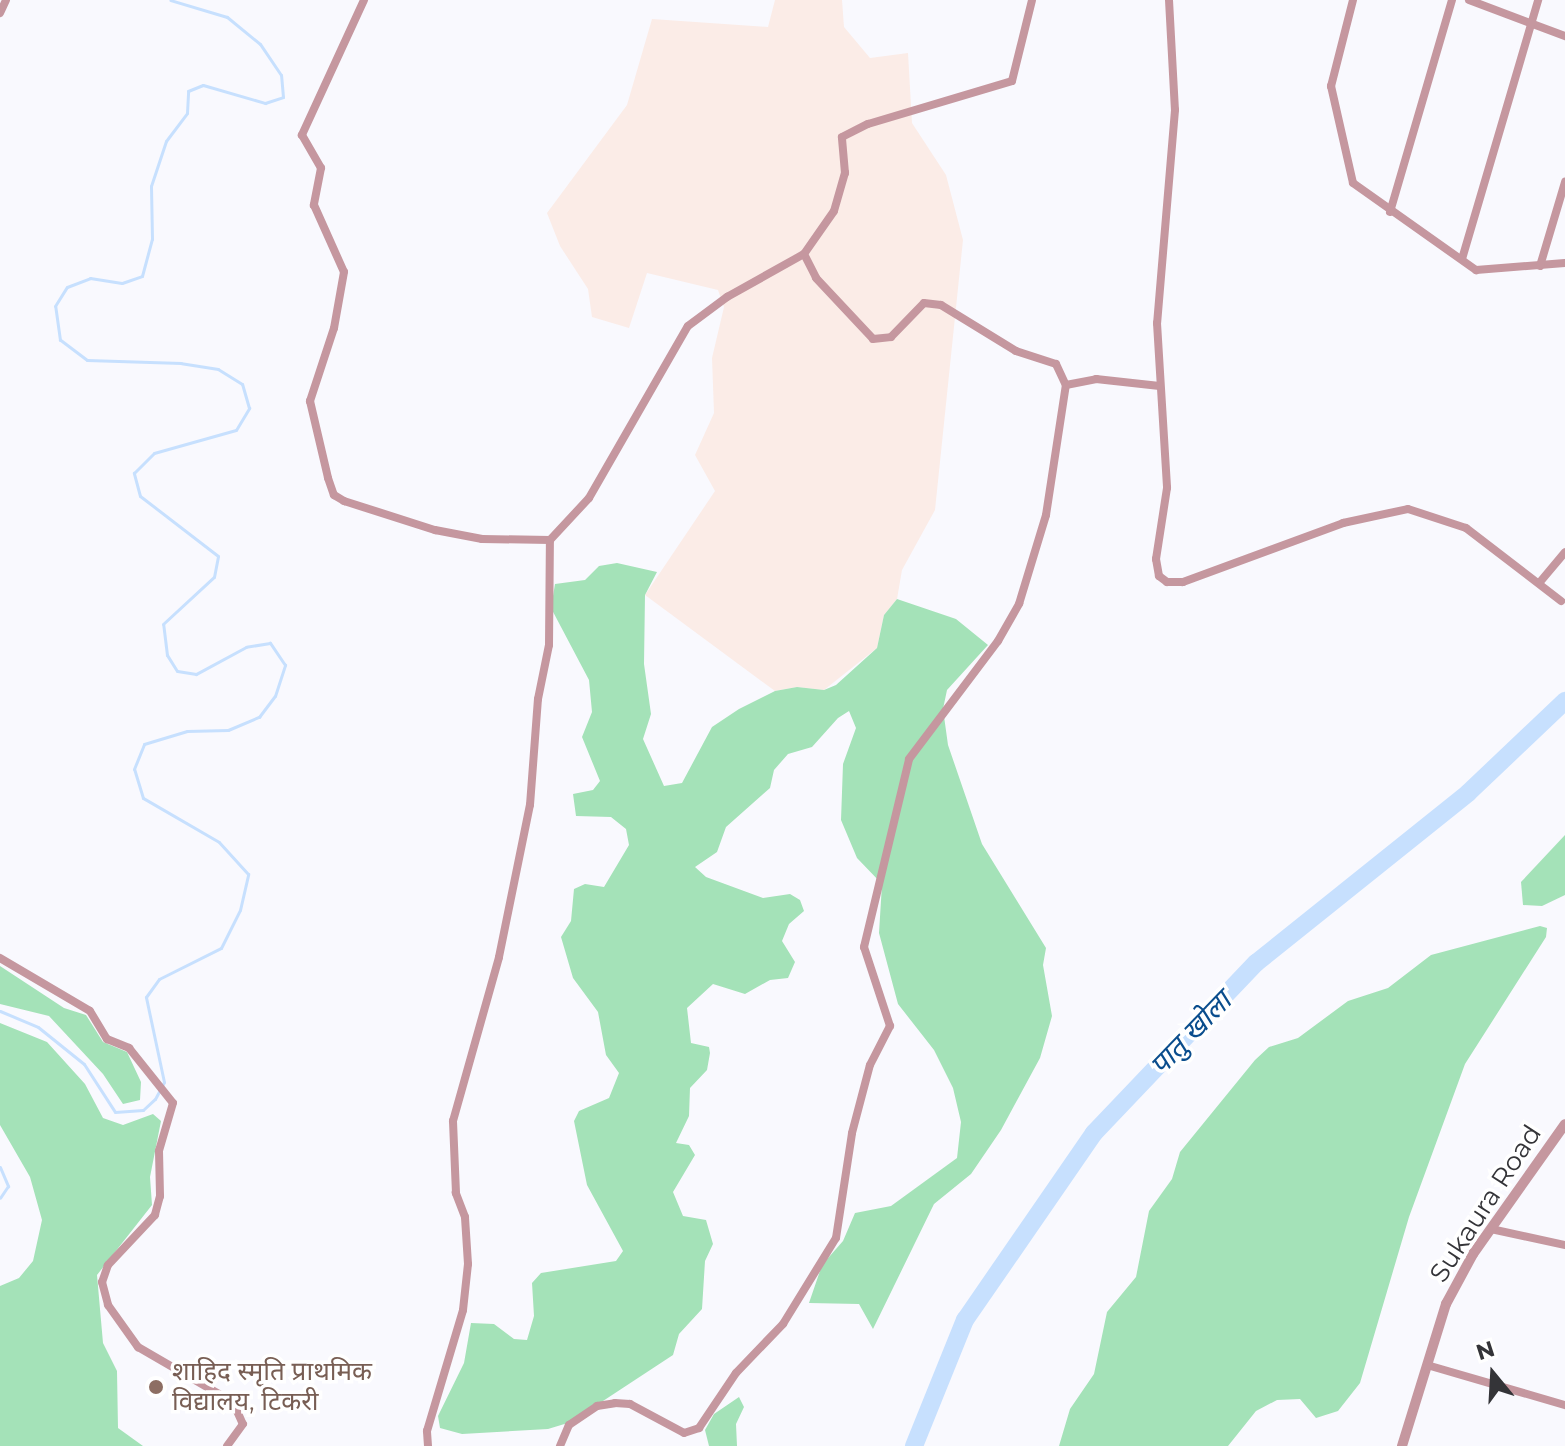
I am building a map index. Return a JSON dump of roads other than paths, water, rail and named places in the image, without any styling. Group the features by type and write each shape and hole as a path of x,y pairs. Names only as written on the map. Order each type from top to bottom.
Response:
{"street":[{"path":"0,13 6,0"},
{"path":"364,0 354,11 302,135 321,168 314,205 344,272 334,328 310,401 328,478 334,495 399,520 482,539 550,540"},
{"path":"428,1446 427,1431 463,1310 468,1264 465,1217 456,1193 453,1121 499,957 530,805 538,699 549,645 550,540 589,498 688,326 727,297 804,254 834,211 845,173 842,137 868,124 1012,81 1032,0"},
{"path":"1169,0 1175,110 1157,323 1167,488 1156,559 1159,576 1167,582 1253,559 1343,523 1408,509 1466,528 1561,601"},
{"path":"1353,0 1331,86 1338,134 1353,183 1476,270 1565,263"},
{"path":"1390,212 1452,0"},
{"path":"1469,0 1565,36"},
{"path":"1462,259 1538,0"},
{"path":"1540,266 1565,182"},
{"path":"560,1446 569,1425 597,1406 615,1403 630,1404 684,1433 699,1428 736,1373 783,1324 836,1238 852,1133 870,1065 890,1026 864,947 895,802 909,759 998,641 1019,604 1046,515 1066,385 1056,364 1016,351 941,305 924,303 891,337 873,339 816,278 804,254"},
{"path":"1066,385 1096,379 1160,386"},
{"path":"1540,582 1565,552"},
{"path":"0,958 90,1011 107,1039 129,1048 173,1103 159,1151 160,1196 155,1215 108,1265 102,1282 108,1305 138,1347 233,1402 243,1424 227,1446"},
{"name":"Sukaura Road","path":"1402,1446 1446,1304 1491,1229 1565,1124"},
{"path":"1491,1229 1565,1245"},
{"path":"1427,1365 1565,1405"}],"waterway":[{"path":"0,1011 38,1027 84,1064 115,1112 143,1110 155,1099 164,1082 146,997 159,979 221,948 240,910 248,874 219,842 143,798 134,769 144,744 187,731 228,730 259,717 275,696 285,665 270,643 246,647 196,674 177,671 167,655 163,624 214,577 218,556 140,496 134,473 154,453 236,430 249,408 242,384 218,369 181,363 87,360 60,340 55,306 67,287 90,278 122,283 142,276 152,239 151,186 166,141 187,113 188,91 203,85 265,103 283,97 281,75 260,44 227,17 170,0"},
{"name":"पातु खोला","path":"914,1446 965,1320 1094,1133 1256,963 1468,793 1565,701"},
{"path":"0,1167 8,1186 0,1198"}],"place":[{"name":"शाहिद स्मृति प्राथमिक विद्यालय, टिकरी","path":"156,1387"}]}
